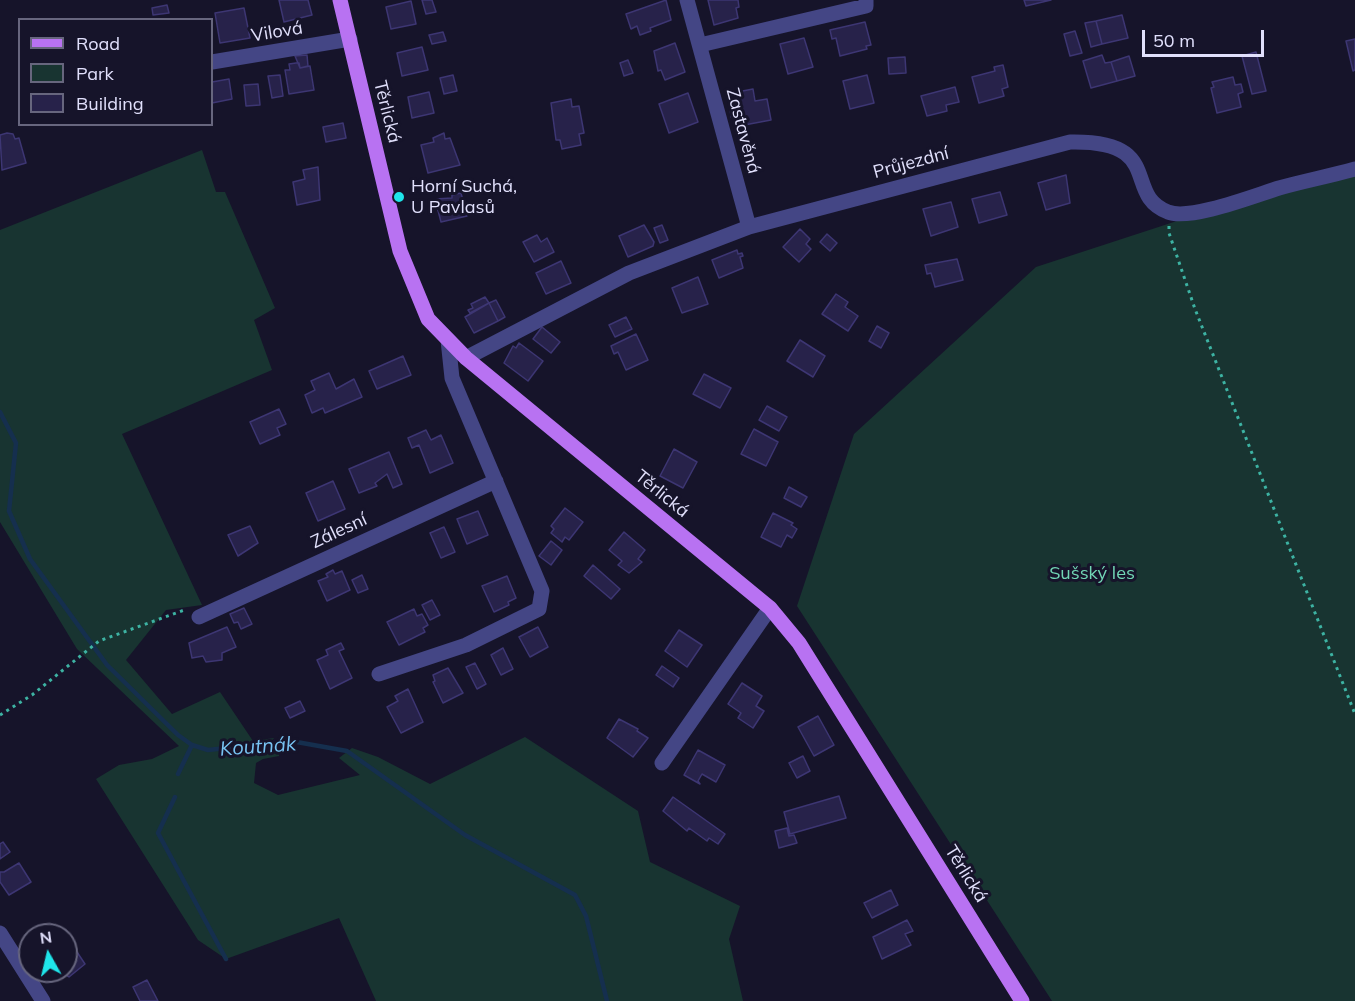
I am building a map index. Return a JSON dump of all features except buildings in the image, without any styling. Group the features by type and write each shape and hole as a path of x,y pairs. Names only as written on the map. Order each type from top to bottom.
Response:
{"main road":[{"name":"Těrlická","path":"340,0 400,251 428,319 466,358 770,608 799,643 1022,1001"}],"street":[{"name":"Zastavěná","path":"687,0 749,227"},
{"path":"700,45 866,6 866,0"},
{"name":"Vilová","path":"213,62 350,39"},
{"name":"Průjezdní","path":"466,358 629,273 749,227 1070,142 1108,144 1123,150 1138,167 1146,190 1155,205 1170,213"},
{"path":"1170,213 1186,213 1238,202 1278,188 1355,169"},
{"path":"379,674 466,645 539,609 542,591 452,378 448,340"},
{"name":"Zálesní","path":"199,616 496,481"},
{"path":"662,763 770,608"},
{"path":"0,933 43,1001"}],"path":[{"path":"1170,213 1169,233 1195,309 1355,714"},
{"path":"0,715 32,694 99,640 195,606 199,616"}],"green space":[{"path":"202,150 216,192 225,192 275,308 254,320 272,370 122,434 202,605 166,610 126,660 172,714 220,692 253,741 274,738 267,747 280,748 279,756 256,763 254,783 278,795 360,775 339,758 352,748 378,757 430,784 525,737 638,811 650,862 740,906 729,939 743,1001 376,1001 339,918 226,959 198,940 96,779 119,765 152,759 179,746 77,649 0,522 0,230"},
{"name":"Sušský les","path":"1355,168 1355,1001 1052,1001 797,606 854,434 1036,267 1278,188"}],"waterway":[{"name":"Koutnák","path":"0,412 16,443 9,511 30,559 107,665 178,735 192,745 208,750 291,741 347,751 465,835 575,895 586,916 607,1001"},
{"path":"178,774 192,745"},
{"path":"175,797 158,833 226,959"}],"place":[{"name":"Horní Suchá, U Pavlasů","path":"399,197"}]}
